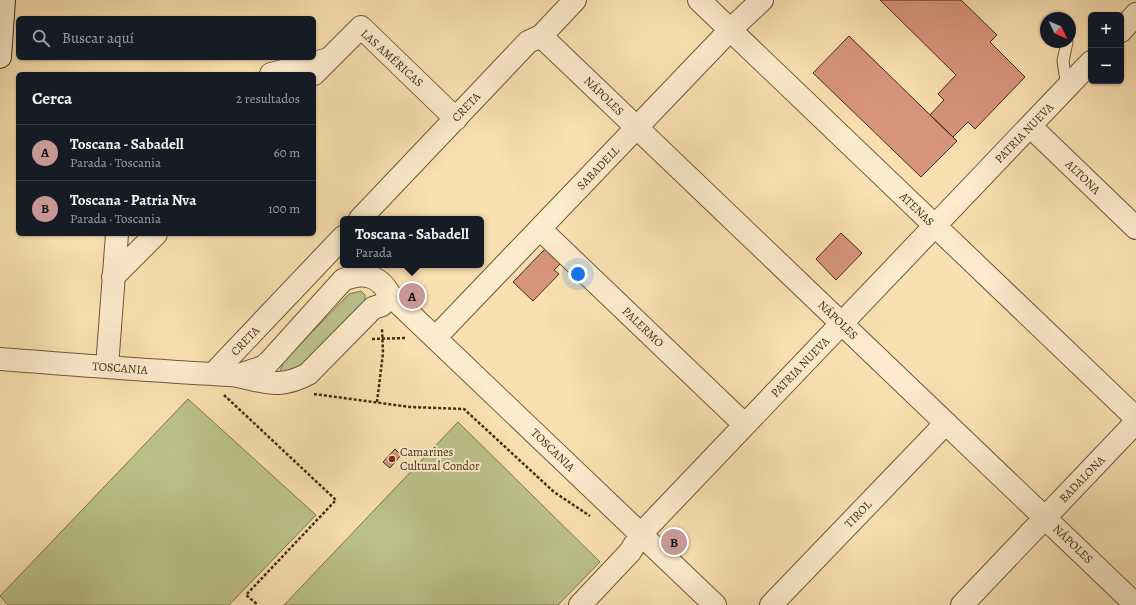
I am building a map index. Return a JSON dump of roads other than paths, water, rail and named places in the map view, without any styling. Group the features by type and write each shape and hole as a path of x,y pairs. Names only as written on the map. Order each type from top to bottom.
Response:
{"street":[{"path":"0,57 4,0"},
{"name":"CRETA","path":"363,216 528,42 541,36 575,0"},
{"name":"ATENAS","path":"698,0 1136,418"},
{"name":"SABADELL","path":"435,338 730,30 762,0"},
{"name":"LAS AMÉRICAS","path":"285,72 321,67 361,27 456,118"},
{"name":"NÁPOLES","path":"541,36 1136,605"},
{"name":"PATRIA NUEVA","path":"580,605 630,552 641,534 1088,65"},
{"name":"ALTONA","path":"1030,126 1136,228"},
{"name":"PALERMO","path":"540,229 745,425"},
{"path":"107,367 117,236"},
{"path":"114,277 154,236"},
{"name":"CRETA","path":"218,383 340,241"},
{"name":"TOSCANIA","path":"0,359 107,367 218,383 262,367 269,362 343,280 354,275 372,277 384,285 386,300 435,338 715,605"},
{"name":"TOSCANIA","path":"239,376 268,383 298,380 308,374 373,308 386,300"},
{"name":"BADALONA","path":"962,605 1136,422"},
{"name":"TIROL","path":"771,605 946,423"}],"lane":[{"path":"1066,48 1063,61 1067,87"}],"place":[{"name":"Toscana - Sabadell","path":"412,296"},
{"name":"Camarines Cultural Condor","path":"392,459"},
{"name":"Toscana - Patria Nva","path":"674,542"}]}
